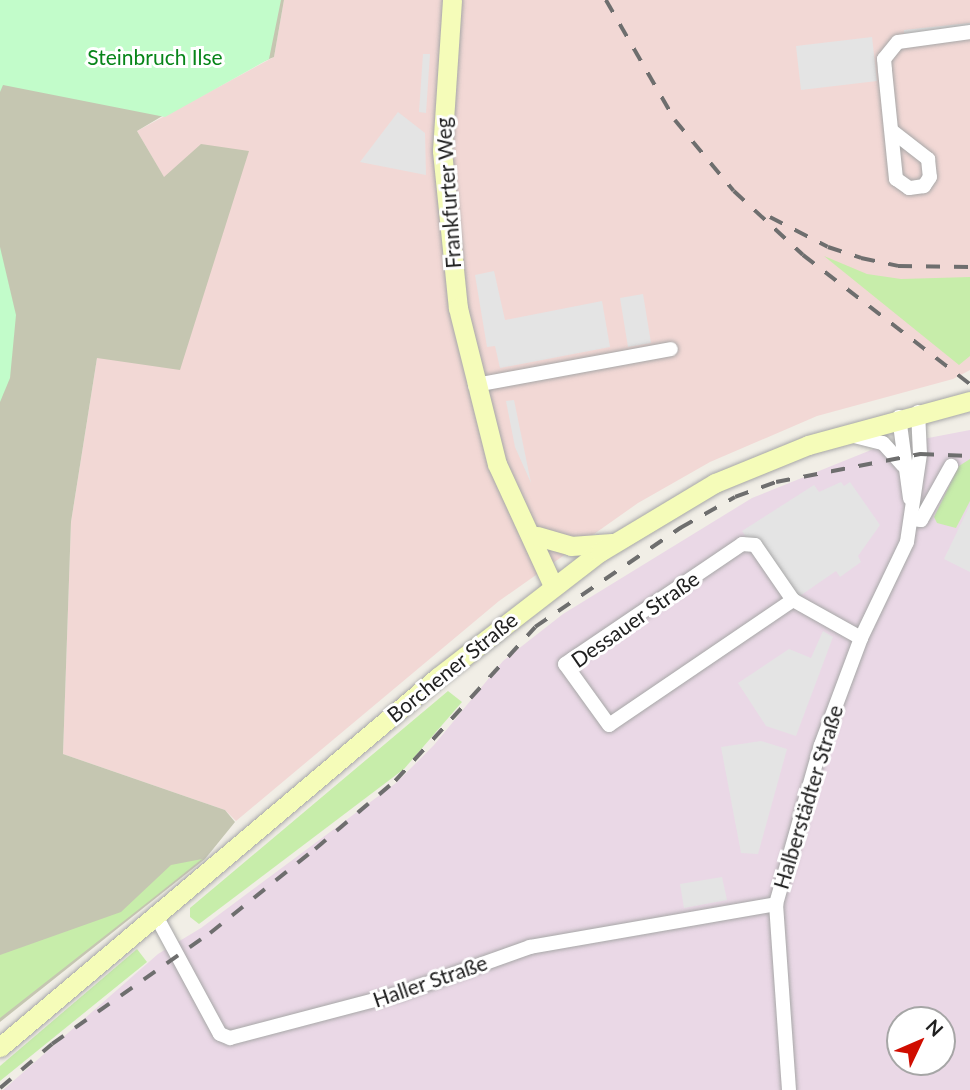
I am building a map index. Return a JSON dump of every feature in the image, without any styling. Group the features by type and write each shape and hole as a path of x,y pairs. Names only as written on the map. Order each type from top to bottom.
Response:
{"main road":[{"name":"Frankfurter Weg","path":"452,0 443,96 443,180 449,252 475,384 497,464 520,517 559,582"},
{"name":"Borchener Straße","path":"0,1047 155,914 559,582 613,543 715,483 843,433 970,401"},
{"name":"Frankfurter Weg","path":"520,517 537,536 559,582"},
{"path":"537,536 571,546 613,543"}],"street":[{"path":"892,131 884,59 889,48 898,42 970,32"},
{"path":"475,384 671,349"},
{"name":"Halberstädter Straße","path":"789,1090 776,904 807,790 861,638 899,561 913,514 920,454 918,412"},
{"name":"Halberstädter Straße","path":"899,417 913,514 921,520 951,466"},
{"path":"843,433 883,443 904,466"},
{"name":"Dessauer Straße","path":"793,600 609,725 565,664 742,544 755,545 793,600 861,638"},
{"name":"Haller Straße","path":"155,914 220,1034 230,1038 401,993 530,947 776,904"}],"shaded area":[{"path":"0,0 284,0 274,57 235,73 137,131 164,177 201,144 249,151 180,370 97,358 71,522 63,754 225,810 235,822 205,859 0,1022"},
{"path":"284,0 970,0 970,370 953,379 817,416 710,462 638,503 499,601 236,821 225,810 63,754 71,522 97,358 164,178 137,131 274,57"},
{"path":"970,23 970,27 904,34 904,30"},
{"path":"872,37 877,81 801,90 796,46"},
{"path":"423,54 430,54 426,113 419,112"},
{"path":"398,112 425,133 426,175 360,162"},
{"path":"494,271 505,320 602,301 610,347 500,368 495,346 487,347 475,275"},
{"path":"643,294 651,343 628,347 620,298"},
{"path":"514,400 531,483 515,447 506,401"},
{"path":"970,430 970,1090 3,1090 158,954 201,928 396,783 434,745 503,661 563,614 752,498 876,448"},
{"path":"841,482 844,486 850,482 880,525 858,556 861,562 840,577 836,571 791,602 742,531 814,485 819,492"},
{"path":"970,505 970,572 944,559"},
{"path":"823,631 833,637 796,736 766,726 738,683 789,649 811,658"},
{"path":"761,741 787,749 758,854 741,853 721,747"},
{"path":"722,877 727,900 684,908 680,884"}],"green space":[{"name":"Steinbruch Ilse","path":"0,0 281,0 269,59 165,117 3,85 0,92"},
{"path":"0,247 16,315 10,378 0,402"},
{"path":"824,256 867,274 901,279 970,277 970,356 959,365"},
{"path":"970,459 970,501 956,528 937,523 934,517 959,466"},
{"path":"448,691 462,702 404,769 199,924 190,917 190,908"},
{"path":"202,859 0,1018 0,955 121,912 171,865"},
{"path":"137,949 147,962 0,1081 0,1066"}],"railway":[{"path":"606,0 675,120 734,191 803,255 970,384"},
{"path":"770,217 828,247 861,258 898,266 970,267"},
{"path":"0,1088 52,1044 210,933 315,849 395,781 535,627 680,528 735,497 776,482 920,454 970,456"}]}
